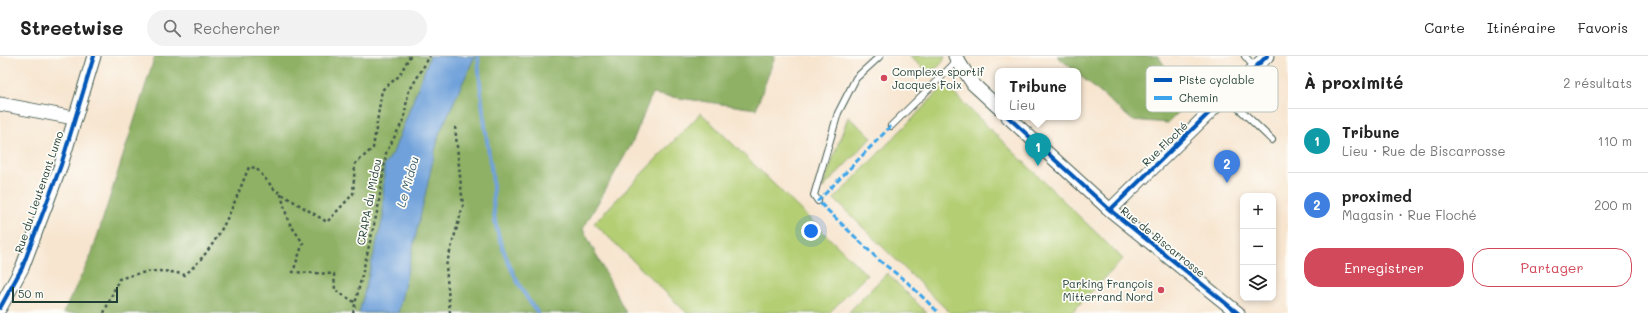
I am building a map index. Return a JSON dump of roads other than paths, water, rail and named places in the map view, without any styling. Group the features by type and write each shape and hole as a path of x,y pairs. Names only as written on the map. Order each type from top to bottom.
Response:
{"street":[{"name":"Rue du Lieutenant Lumo","path":"0,308 22,268 61,165 94,56"},
{"name":"Rue Floché","path":"1257,66 1268,56"},
{"path":"956,58 973,84 995,104"},
{"path":"0,104 74,118"},
{"name":"Rue Floché","path":"1110,210 1210,112"},
{"name":"Rue de Biscarrosse","path":"1011,120 1110,210 1238,313"}],"lane":[{"path":"818,201 814,195 838,113 856,78 880,56"},
{"path":"1245,56 1253,66"},
{"path":"891,126 956,58"},
{"path":"1243,112 1272,140"}],"water":[{"name":"Le Midou","path":"430,56 475,56 439,134 398,313 359,313 383,218 384,166 393,153"}],"waterway":[{"path":"478,56 485,130 493,180 494,214 501,244 517,281 538,313"}],"place":[{"name":"Complexe sportif Jacques Foix","path":"884,78"},
{"name":"Tribune","path":"1038,166"},
{"name":"proximed","path":"1227,183"},
{"name":"Parking François Mitterrand Nord","path":"1161,290"}]}
